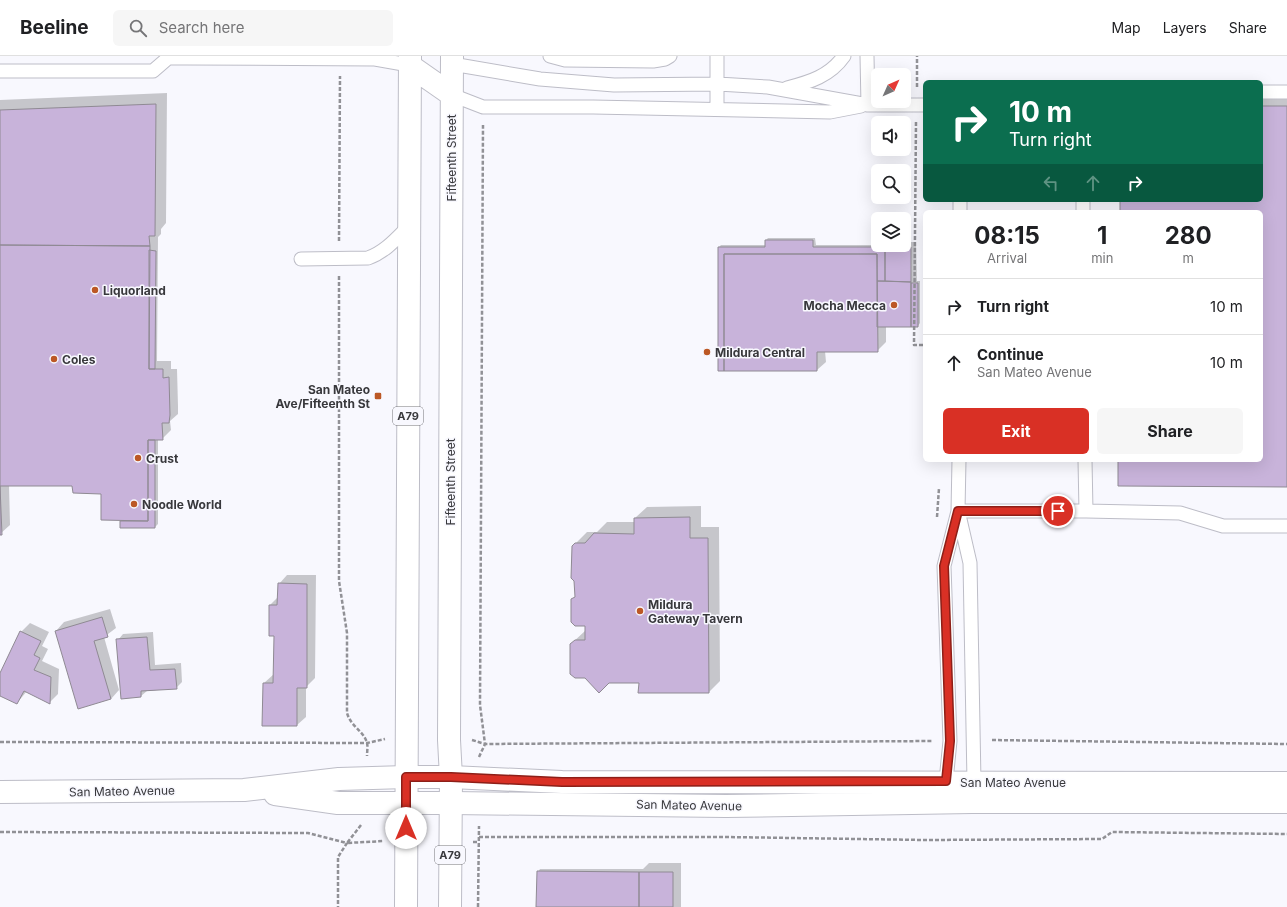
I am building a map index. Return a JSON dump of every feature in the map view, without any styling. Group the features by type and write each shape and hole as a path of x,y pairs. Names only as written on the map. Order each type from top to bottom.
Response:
{"main road":[{"path":"410,61 452,60"},
{"name":"Fifteenth Street","path":"450,907 451,777 448,740 452,60"},
{"path":"410,61 452,95"},
{"name":"A79","path":"406,907 410,61"},
{"name":"San Mateo Avenue","path":"0,792 244,790 339,779 406,777 451,777 562,782 946,781 1287,783"},
{"name":"San Mateo Avenue","path":"244,790 338,803 726,806 972,802 1287,802"}],"lane":[{"path":"550,56 565,60 665,59 670,56"},
{"path":"717,56 717,109"},
{"path":"783,89 811,81 827,74 844,56"},
{"path":"867,56 868,105"},
{"path":"0,71 153,71 168,57 375,59 410,61"},
{"path":"452,60 540,79 614,85 718,84 783,89 868,105"},
{"path":"1263,92 1287,92"},
{"path":"452,95 484,107 717,109 830,112 868,105 921,105"},
{"path":"301,259 368,258 378,255 389,247 409,226"},
{"path":"946,781 950,741 944,566 958,511 959,462"},
{"path":"1085,462 1086,511"},
{"path":"958,511 1180,513 1223,526 1287,526"},
{"path":"958,511 970,564 974,782"}],"path":[{"path":"917,56 921,105 914,345 923,345"},
{"path":"0,742 367,743 349,721 347,713 347,633 339,581 340,59"},
{"path":"482,142 480,705 485,744"},
{"path":"448,740 470,740 485,744 950,741"},
{"path":"974,741 1287,744"},
{"path":"0,832 308,833 348,843 338,857 338,907"},
{"path":"479,836 726,837 925,840 1102,839 1112,832 1287,834"}],"building":[{"path":"156,104 155,236 149,236 150,246 0,245 0,110"},
{"path":"1263,106 1287,106 1287,487 1118,486 1118,462 1263,462 1263,210 1120,210 1120,202 1263,202"},
{"path":"765,240 813,240 813,247 871,247 871,252 885,252 885,281 877,281 877,254 724,254 724,371 718,371 718,247 765,247"},
{"path":"0,245 150,246 149,369 163,369 163,378 169,377 170,415 169,423 162,423 163,440 148,440 148,521 101,520 101,494 73,493 72,486 0,486"},
{"path":"149,250 156,251 155,369 149,369"},
{"path":"885,252 911,252 911,282 885,281"},
{"path":"724,254 877,254 878,352 817,352 817,371 724,371"},
{"name":"Mocha Mecca","path":"877,281 911,282 911,327 877,327"},
{"path":"911,283 918,283 918,327 911,327"},
{"path":"148,440 155,440 155,528 120,528 120,521 148,521"},
{"path":"0,486 2,535 0,535"},
{"name":"Mildura Gateway Tavern","path":"690,517 690,538 708,538 709,693 638,693 639,683 609,683 599,693 585,678 575,678 570,674 570,644 575,640 585,640 585,626 575,626 571,622 571,599 575,597 574,581 571,578 572,546 575,543 585,543 594,533 634,534 634,518"},
{"path":"278,583 307,584 307,688 297,688 297,726 262,726 263,683 273,683 274,636 269,636 269,605 277,605"},
{"path":"102,617 108,637 94,641 111,699 78,709 55,631"},
{"path":"20,631 41,641 34,655 40,658 34,670 51,677 50,704 24,691 17,704 0,696 0,673"},
{"path":"147,637 150,670 175,669 177,689 141,691 141,697 121,699 116,639"},
{"path":"537,871 639,872 639,907 536,907"},
{"path":"639,872 673,872 673,907 639,907"}],"place":[{"name":"Liquorland","path":"95,290"},
{"name":"Mocha Mecca","path":"894,305"},
{"name":"Mildura Central","path":"707,352"},
{"name":"Coles","path":"54,359"},
{"name":"San Mateo Ave/Fifteenth St","path":"378,396"},
{"name":"Crust","path":"138,458"},
{"name":"Noodle World","path":"134,504"},
{"name":"Mildura Gateway Tavern","path":"640,611"}],"route":[{"path":"406,828 406,777 451,777 562,782 946,781 950,741 944,566 958,511 1058,511"}]}
